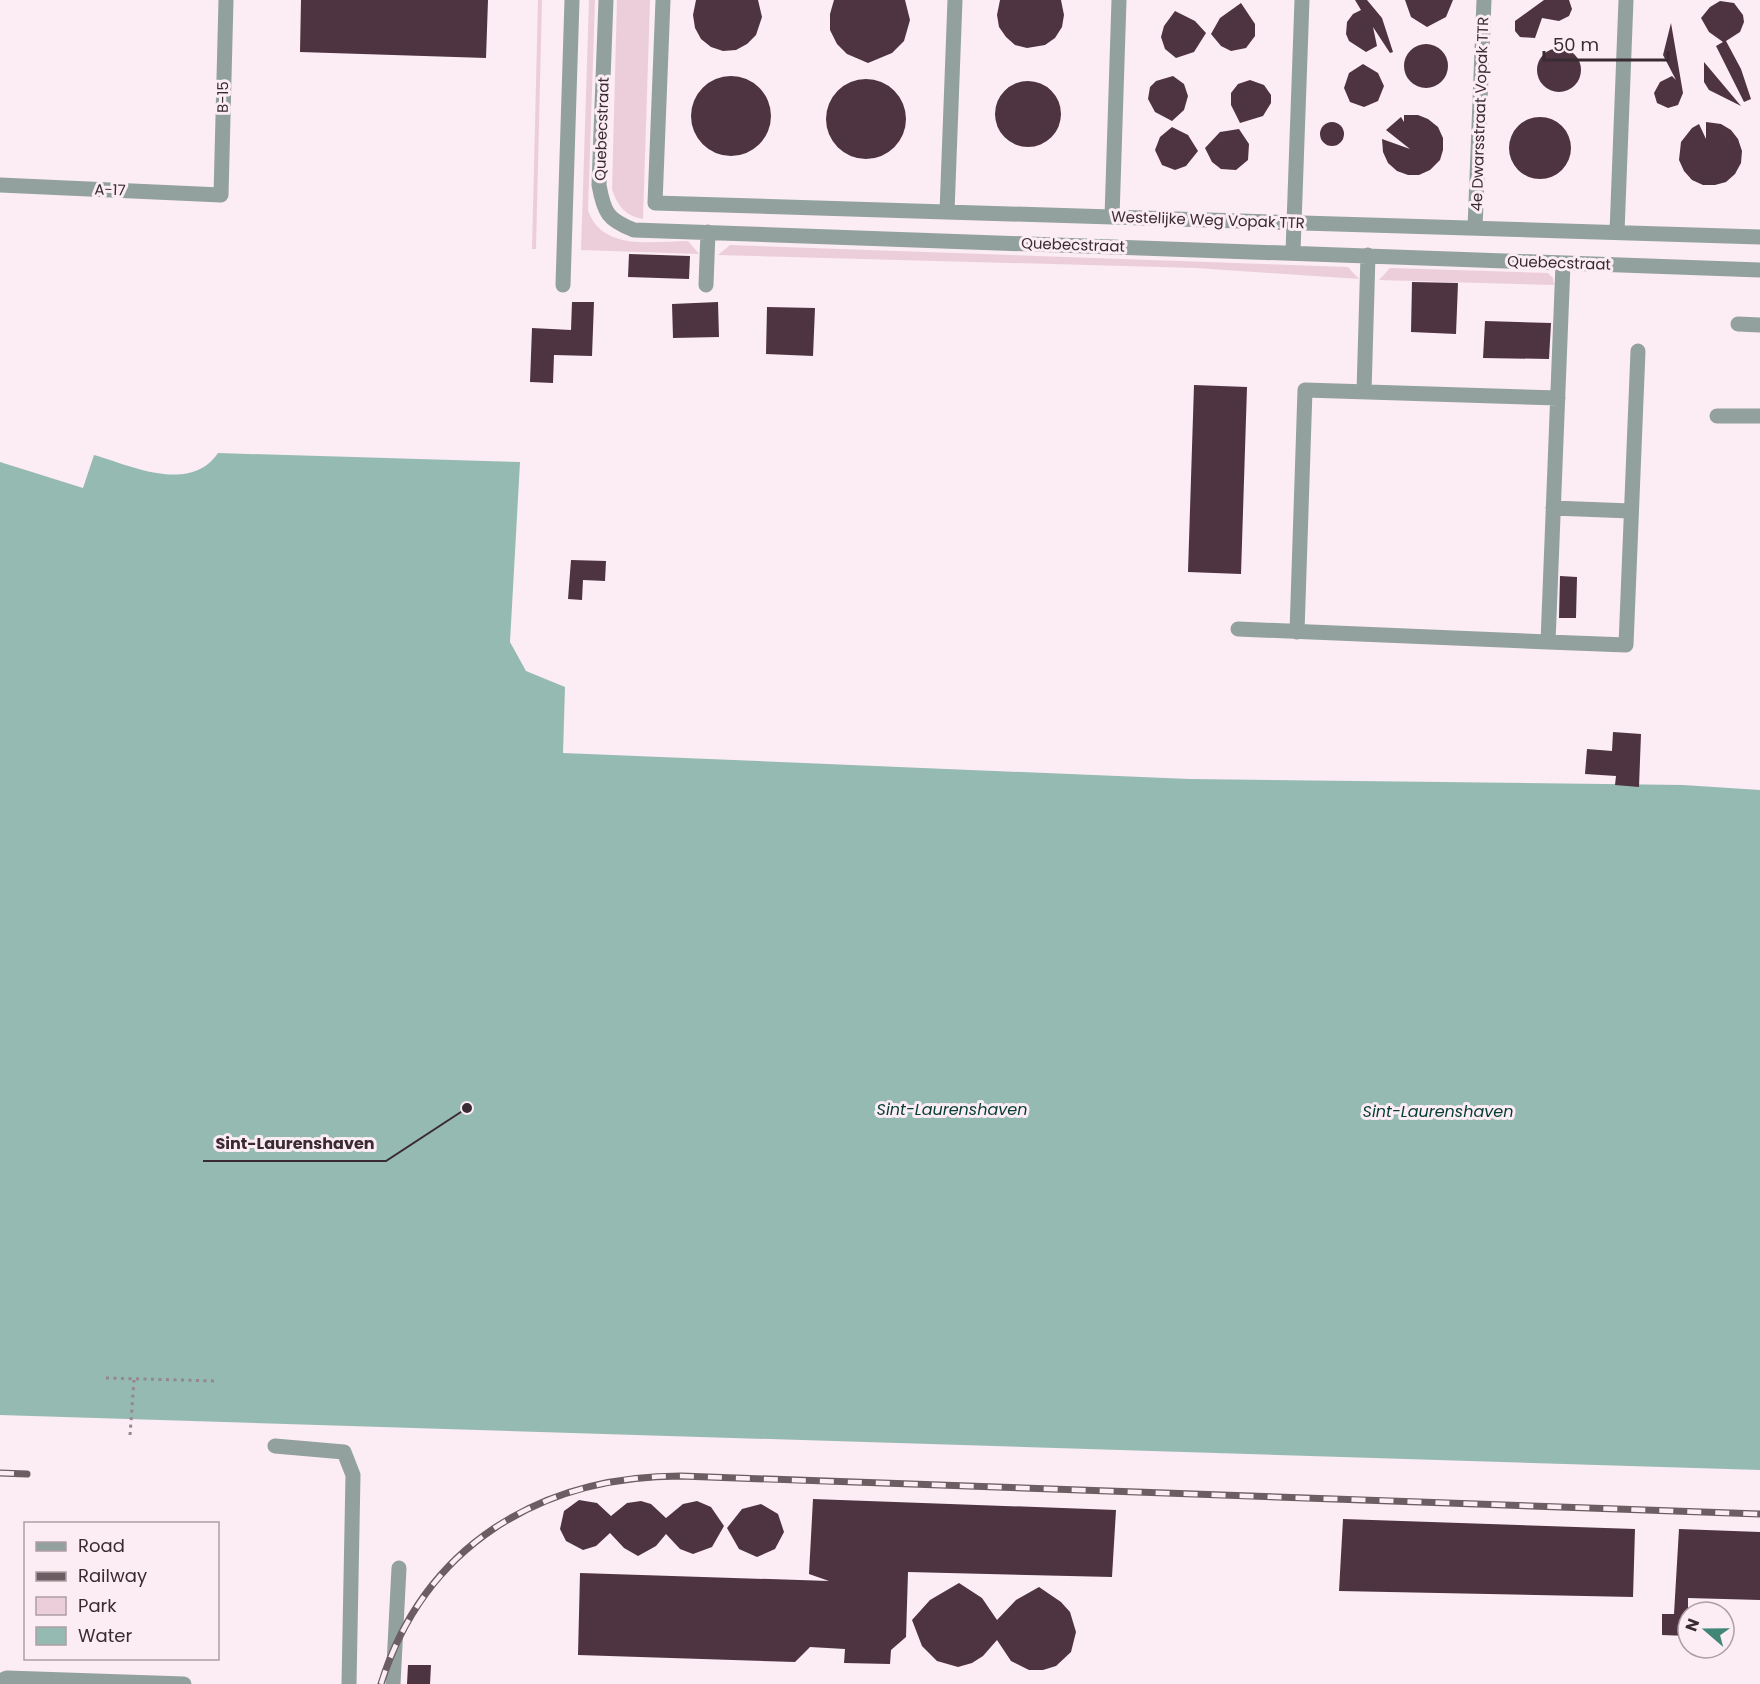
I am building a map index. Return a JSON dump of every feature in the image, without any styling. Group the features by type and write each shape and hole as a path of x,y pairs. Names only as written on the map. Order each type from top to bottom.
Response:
{"street":[{"name":"B-15","path":"221,195 226,0"},
{"path":"563,285 572,0"},
{"name":"Quebecstraat","path":"606,0 599,185 602,202 615,223 634,230 1760,270"},
{"name":"Westelijke Weg Vopak TTR","path":"663,0 655,202 1760,237"},
{"path":"947,212 955,0"},
{"path":"1112,217 1119,0"},
{"path":"1293,252 1302,0"},
{"name":"4e Dwarsstraat Vopak TTR","path":"1475,228 1484,0"},
{"path":"1617,232 1626,0"},
{"name":"A-17","path":"0,185 221,195"},
{"path":"706,285 708,232"},
{"path":"1364,392 1368,255"},
{"path":"1548,642 1563,264"},
{"path":"1738,324 1760,325"},
{"path":"1238,629 1626,645 1638,351"},
{"path":"1297,632 1305,390 1558,398"},
{"path":"1717,416 1760,416"},
{"path":"1553,508 1631,511"},
{"path":"275,1446 344,1452 351,1468 354,1491 349,1684"},
{"path":"393,1684 399,1568"},
{"path":"0,1681 8,1678 184,1684"}],"path":[{"path":"106,1378 217,1381"},
{"path":"130,1435 134,1380"}],"green space":[{"path":"538,0 542,0 536,249 532,249"},
{"path":"589,0 595,0 588,210 595,223 605,233 617,238 645,242 688,241 699,254 581,250"},
{"path":"617,0 650,0 643,219 623,209 612,189"},
{"path":"730,245 1348,267 1359,279 1196,268 718,255"},
{"path":"1390,268 1548,273 1553,278 1554,285 1379,280"}],"water":[{"path":"218,453 520,462 510,642 526,671 565,687 563,753 1189,779 1683,785 1760,790 1760,1470 0,1415 0,462 83,488 94,455 143,470 176,475 192,472 206,465"}],"building":[{"path":"301,0 488,0 486,58 300,52"},
{"path":"696,0 758,0 762,17 756,35 736,50 723,51 711,47 701,39 695,28 693,15"},
{"path":"834,0 905,0 910,20 904,41 892,53 868,63 847,54 837,44 830,30 830,14"},
{"path":"1000,0 1061,0 1064,15 1062,27 1055,38 1045,45 1027,48 1015,45 999,27 997,15"},
{"path":"1355,0 1367,0 1382,18 1393,52 1390,53 1373,27 1377,46 1366,52 1349,41 1346,34 1347,22 1353,14 1361,10"},
{"path":"1405,0 1453,0 1446,17 1427,27 1411,17"},
{"path":"1544,0 1569,0 1572,9 1569,16 1559,21 1542,18 1535,38 1520,37 1515,31 1515,21"},
{"path":"1720,1 1734,3 1743,15 1744,22 1740,32 1726,41 1741,69 1751,99 1744,102 1716,46 1723,42 1709,32 1701,18 1710,7"},
{"path":"1241,3 1255,24 1255,36 1246,48 1231,51 1221,46 1211,34 1220,18"},
{"path":"1175,11 1195,21 1206,33 1194,52 1176,58 1165,49 1161,37 1164,26"},
{"path":"1671,23 1683,93 1678,105 1668,108 1657,103 1654,93 1660,82 1672,76 1676,80 1663,55"},
{"path":"1426,44 1435,45 1442,50 1447,57 1447,75 1442,82 1435,87 1426,88 1417,87 1410,82 1405,75 1404,66 1405,57 1410,50 1417,45"},
{"path":"1559,48 1575,54 1581,70 1575,86 1559,92 1543,86 1537,70 1543,54"},
{"path":"1704,62 1741,106 1709,90 1704,82"},
{"path":"1363,64 1378,73 1384,86 1378,101 1364,107 1350,102 1344,88 1349,73"},
{"path":"723,76 739,76 760,87 771,108 771,124 760,145 739,156 723,156 709,150 697,138 691,124 691,108 697,94 709,82"},
{"path":"1173,76 1184,84 1188,96 1184,110 1172,121 1155,112 1148,99 1150,87 1156,81"},
{"path":"858,79 874,79 895,90 906,111 906,127 895,148 874,159 858,159 844,153 832,141 826,127 826,111 832,97 844,85"},
{"path":"1250,80 1264,85 1271,95 1271,103 1263,116 1240,123 1231,105 1231,93 1238,84"},
{"path":"1021,81 1035,81 1047,86 1056,95 1061,114 1059,127 1052,138 1035,147 1021,147 1009,142 1000,133 995,121 995,107 1000,95 1009,86"},
{"path":"1404,115 1418,115 1428,119 1438,127 1443,138 1440,160 1430,170 1419,175 1408,175 1397,171 1388,163 1383,152 1382,139 1410,149 1386,130 1401,117 1404,122"},
{"path":"1534,117 1546,117 1562,126 1569,136 1571,148 1569,160 1562,170 1546,179 1534,179 1523,174 1514,165 1509,154 1509,142 1514,131 1523,122"},
{"path":"1332,122 1341,125 1344,134 1341,143 1332,146 1323,143 1320,134 1323,125"},
{"path":"1706,122 1721,124 1731,130 1738,139 1742,151 1741,163 1735,174 1726,182 1715,185 1703,185 1692,180 1684,171 1679,160 1681,142 1692,128 1699,124 1706,139"},
{"path":"1172,127 1188,135 1198,151 1186,166 1175,170 1162,165 1155,150 1160,137"},
{"path":"1239,129 1249,144 1248,160 1236,170 1221,169 1212,162 1205,148 1220,132"},
{"path":"629,254 690,256 689,279 628,277"},
{"path":"1412,282 1458,283 1456,334 1411,332"},
{"path":"572,302 594,302 592,356 554,355 553,383 530,382 532,328 571,330"},
{"path":"718,302 719,337 673,338 672,304"},
{"path":"767,307 815,308 813,356 766,354"},
{"path":"1485,321 1551,323 1549,359 1483,358"},
{"path":"1194,385 1247,387 1241,574 1188,572"},
{"path":"571,560 606,561 605,581 583,580 582,600 568,599"},
{"path":"1560,576 1577,577 1576,618 1559,618"},
{"path":"1613,732 1641,734 1639,787 1615,785 1616,776 1585,774 1587,749 1612,751"},
{"path":"813,1499 1116,1510 1112,1577 908,1572 906,1637 891,1650 890,1664 844,1663 845,1649 810,1647 795,1662 578,1655 580,1573 829,1581 809,1574"},
{"path":"579,1500 597,1503 611,1516 627,1503 641,1501 651,1504 666,1518 683,1504 697,1501 711,1507 724,1526 712,1547 693,1554 680,1549 666,1534 656,1546 638,1556 624,1548 610,1533 596,1546 583,1550 566,1541 560,1529 564,1511"},
{"path":"761,1504 778,1514 784,1532 775,1549 757,1557 739,1549 727,1528 742,1509"},
{"path":"1343,1519 1635,1529 1633,1597 1339,1591"},
{"path":"1679,1529 1760,1532 1760,1600 1688,1598 1688,1600 1676,1600 1676,1636 1662,1635 1662,1614 1674,1614"},
{"path":"959,1583 982,1598 997,1620 1016,1600 1039,1587 1061,1602 1070,1612 1076,1632 1071,1652 1056,1666 1043,1670 1029,1670 1011,1661 997,1640 983,1656 972,1663 958,1667 937,1661 922,1646 912,1620 930,1600"},
{"path":"408,1665 431,1665 430,1684 407,1684"}],"railway":[{"path":"0,1473 27,1474"},
{"path":"381,1684 400,1635 426,1593 458,1558 494,1528 535,1505 581,1489 629,1479 681,1476 1760,1514"}],"place":[{"name":"Sint-Laurenshaven","path":"467,1108"}]}
